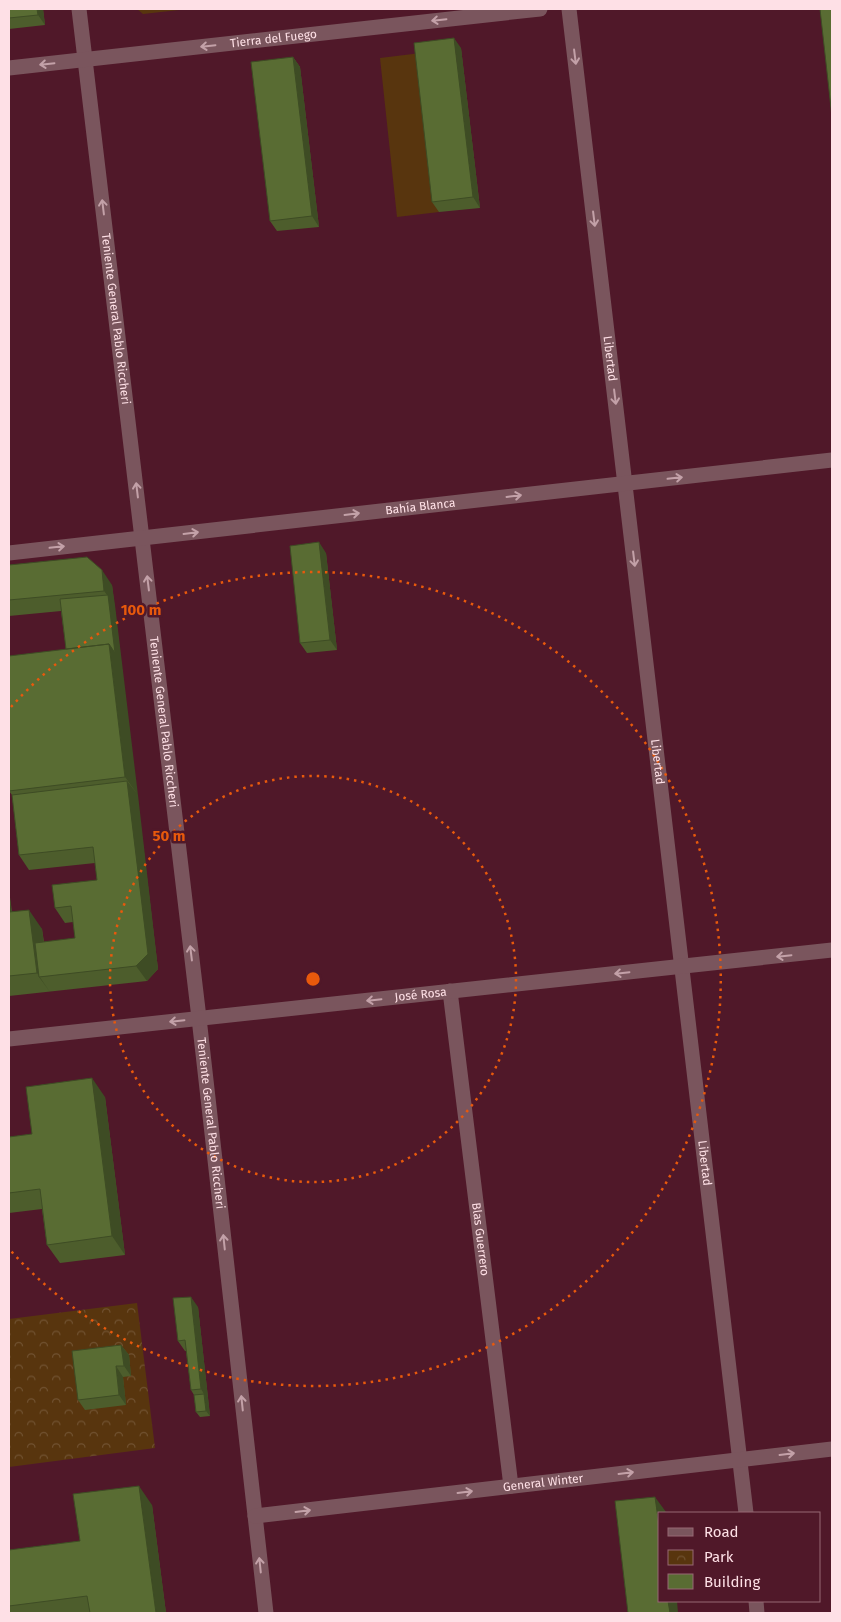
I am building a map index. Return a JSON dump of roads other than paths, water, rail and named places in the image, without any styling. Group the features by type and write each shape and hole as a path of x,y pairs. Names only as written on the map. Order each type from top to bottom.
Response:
{"street":[{"name":"Teniente General Pablo Riccheri","path":"80,9 199,1018 266,1613"},
{"name":"Tierra del Fuego","path":"9,68 540,9"},
{"name":"Libertad","path":"569,9 746,1512"},
{"name":"Bahía Blanca","path":"9,553 832,460"},
{"name":"José Rosa","path":"9,1039 832,950"},
{"name":"Blas Guerrero","path":"450,992 510,1486"},
{"name":"General Winter","path":"255,1516 832,1449"}]}
